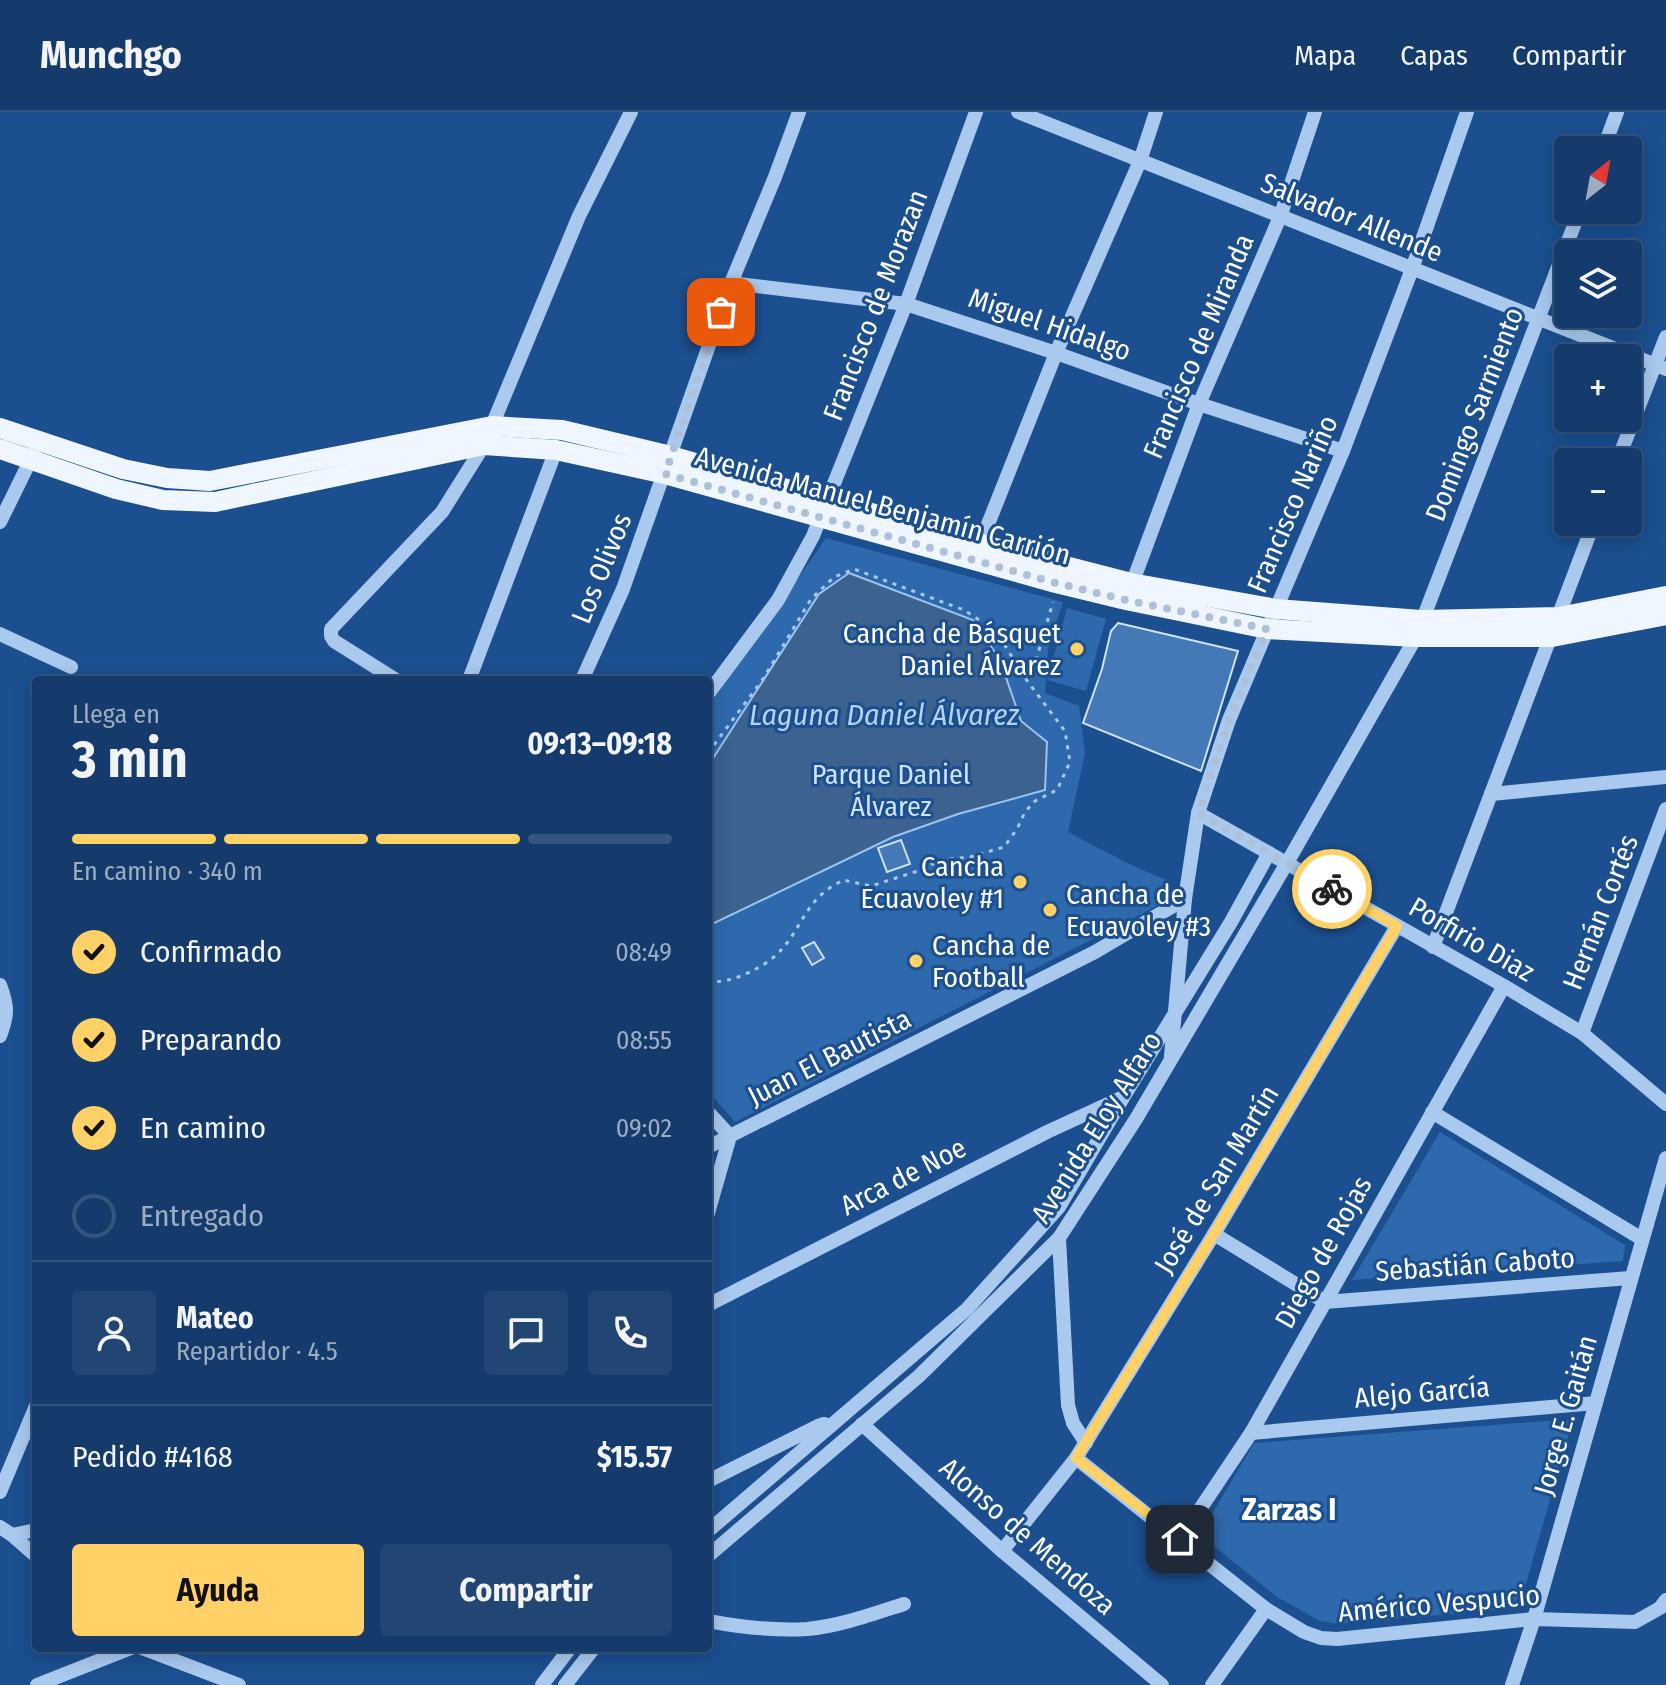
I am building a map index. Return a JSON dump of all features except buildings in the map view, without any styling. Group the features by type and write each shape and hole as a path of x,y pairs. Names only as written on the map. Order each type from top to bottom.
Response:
{"main road":[{"name":"Avenida Manuel Benjamín Carrión","path":"0,449 35,451 167,478 210,481 492,426 562,430 668,465 1267,629 1418,628 1559,617 1666,596"},
{"name":"Avenida Manuel Benjamín Carrión","path":"0,428 35,451 116,489 163,500 215,502 484,445 556,450 668,465"},
{"name":"Avenida Manuel Benjamín Carrión","path":"977,552 1056,583 1418,628 1552,637 1666,615"}],"street":[{"path":"386,676 334,641 331,629 442,512 484,445 579,216 631,112"},
{"name":"Los Olivos","path":"584,676 623,589 731,283 799,112"},
{"name":"Francisco de Morazan","path":"712,689 778,600 813,536 906,304 976,112"},
{"name":"Salvador Allende","path":"1018,112 1660,366"},
{"path":"977,552 1056,353 1140,161 1156,112"},
{"name":"Francisco de Miranda","path":"1129,592 1199,404 1280,217 1315,112"},
{"name":"Francisco Nariño","path":"1171,1058 1185,899 1198,813 1229,720 1343,451 1467,112"},
{"path":"1608,136 1617,112"},
{"name":"Domingo Sarmiento","path":"1418,628 1575,224"},
{"name":"Miguel Hidalgo","path":"731,283 906,304 1343,451"},
{"path":"1623,448 1660,366 1666,337"},
{"path":"471,676 556,450"},
{"path":"0,522 35,451"},
{"path":"1433,947 1589,536"},
{"name":"Avenida Eloy Alfaro","path":"712,1553 919,1376 1059,1238 1136,1119 1287,863 1418,628"},
{"path":"0,634 71,667"},
{"path":"1491,794 1666,777"},
{"name":"Hernán Cortés","path":"1582,1033 1666,809"},
{"name":"Porfirio Diaz","path":"1198,813 1582,1033 1666,1104"},
{"name":"Avenida Eloy Alfaro","path":"712,1528 967,1309 1059,1207 1231,922 1269,853"},
{"name":"Juan El Bautista","path":"712,1145 1095,952 1185,899"},
{"name":"José de San Martín","path":"1002,1551 1086,1443 1397,926"},
{"path":"0,985 7,1015 0,1036"},
{"name":"Diego de Rojas","path":"1180,1539 1251,1433 1504,986"},
{"name":"Arca de Noe","path":"712,1303 1124,1096"},
{"path":"1432,1112 1642,1239"},
{"path":"712,1116 730,1136 712,1199"},
{"name":"Jorge E. Gaitán","path":"1512,1685 1534,1619 1666,1158"},
{"path":"1214,1234 1325,1302"},
{"path":"1059,1238 1068,1405 1073,1423 1086,1443"},
{"name":"Sebastián Caboto","path":"1325,1302 1630,1278"},
{"name":"Alejo García","path":"1251,1433 1596,1403"},
{"path":"0,1492 32,1416"},
{"path":"712,1479 824,1424 843,1440"},
{"name":"Alonso de Mendoza","path":"862,1424 1002,1551 1162,1685"},
{"name":"Américo Vespucio","path":"1076,1458 1266,1609 1304,1632 1321,1638 1337,1639 1534,1619 1635,1622 1660,1608 1666,1600"},
{"path":"6,1531 32,1530"},
{"path":"6,1531 32,1553"},
{"path":"712,1622 775,1630 810,1629 843,1623 904,1604"},
{"path":"1212,1685 1266,1609"},
{"path":"37,1685 121,1652"},
{"path":"152,1652 239,1685"},
{"path":"542,1685 567,1652"},
{"path":"565,1685 591,1652"}],"path":[{"path":"712,748 763,679 811,599 834,577 854,569 964,610 987,625 1004,644 1065,731 1070,762 1057,790 1035,801 1004,847 970,857 940,860 921,870 871,886 843,880 825,891 808,910 780,952 756,969 730,981 712,982"},
{"path":"1025,678 1037,657 1056,583"}],"green space":[{"name":"Parque Daniel Álvarez","path":"826,538 1063,602 1048,649 1045,693 1079,706 1085,753 1068,832 1171,882 1159,905 735,1122 712,1096 712,702"},
{"name":"Cancha de Básquet Daniel Álvarez","path":"1067,608 1106,619 1086,691 1047,680"},
{"path":"1440,1132 1625,1245 1623,1261 1352,1280"},
{"path":"1573,1419 1519,1608 1338,1624 1320,1621 1277,1597 1209,1542 1205,1526 1254,1443"}],"water":[{"name":"Laguna Daniel Álvarez","path":"849,573 973,620 1000,660 1021,721 1047,742 1045,790 958,814 893,837 712,924 712,760 819,594"}],"way so far":[{"path":"721,312 665,474 1056,583 1267,629 1229,720 1198,813 1332,889"}],"place":[{"name":"Cancha de Básquet Daniel Álvarez","path":"1077,649"},
{"name":"Cancha Ecuavoley #1","path":"1020,882"},
{"name":"Cancha de Ecuavoley #3","path":"1050,910"},
{"name":"Cancha de Football","path":"916,961"}],"district":[{"name":"Zarzas I","path":"1289,1510"}],"route":[{"path":"1180,1539 1076,1458 1214,1234 1397,926 1332,889"}]}
